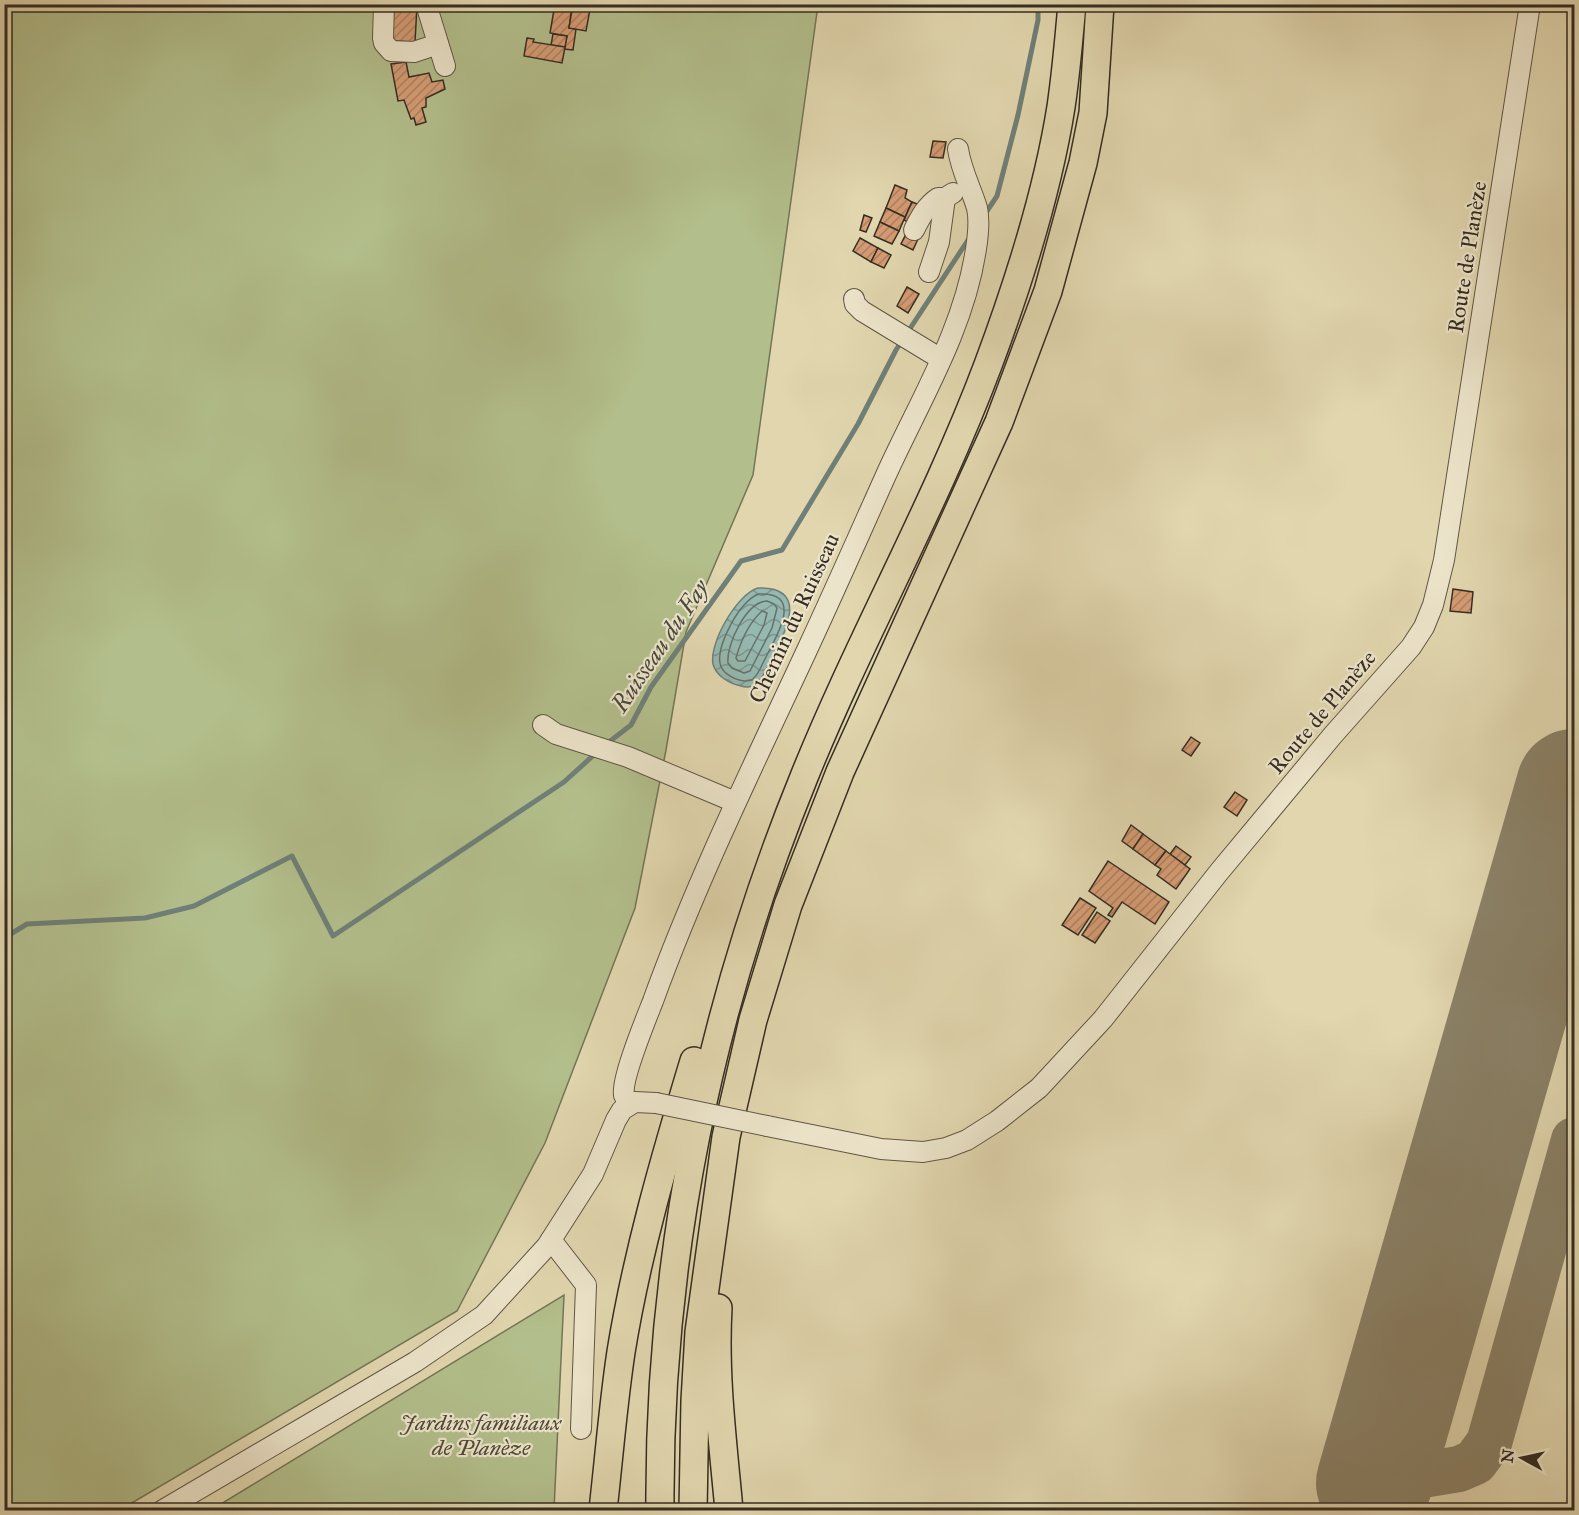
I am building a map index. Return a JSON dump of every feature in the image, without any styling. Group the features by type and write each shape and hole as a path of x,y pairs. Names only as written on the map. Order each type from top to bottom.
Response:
{"highway":[{"path":"660,1510 659,1458 679,1231 704,1090 726,1006 754,911 806,772 948,461 987,369 1007,312 1039,209 1051,159 1061,106 1072,4"},
{"path":"693,1510 699,1332 726,1137 753,1020 788,904 840,772 999,422 1048,291 1080,173 1092,113 1100,4"},
{"path":"603,1510 621,1352 642,1245 699,1044 726,1006"},
{"path":"716,1201 722,1246 717,1329 719,1395 729,1510"}],"street":[{"path":"384,4 383,38 391,51 414,52 438,44"},
{"path":"426,4 445,66"},
{"name":"Route de Planèze","path":"629,1104 645,1101 881,1149 923,1152 946,1148 967,1140 997,1121 1039,1088 1096,1027 1219,872 1333,735 1411,647 1424,627 1433,605 1444,560 1530,4"},
{"name":"Chemin du Ruisseau","path":"629,1104 624,1095 626,1080 682,923 960,311 974,260 978,224 958,149"},
{"path":"914,230 921,216 933,201 945,198 968,186"},
{"path":"930,272 939,242 945,198"},
{"path":"854,299 857,308 940,359"},
{"path":"543,725 556,734 602,747 735,802"},
{"path":"163,1510 415,1362 484,1315 551,1240 593,1174 616,1120 629,1104"},
{"path":"551,1240 586,1284 581,1429"}],"green space":[{"path":"5,5 818,5 753,475 686,632 635,908 545,1143 457,1311 120,1510 5,1510"},
{"name":"Jardins familiaux de Planèze","path":"564,1295 554,1510 211,1510"}],"water":[{"path":"758,588 773,589 783,594 790,610 784,632 765,672 756,684 745,687 720,676 713,664 713,655 720,632 733,609 750,592"}],"building":[{"path":"394,4 417,6 415,42 392,41"},
{"path":"555,4 572,6 569,28 576,29 573,50 564,49 567,36 550,33"},
{"path":"573,4 591,4 586,31 569,28"},
{"path":"553,34 567,36 565,47 551,45"},
{"path":"527,38 534,39 533,42 565,47 562,63 524,56"},
{"path":"406,62 409,77 429,73 432,82 443,80 445,89 426,98 426,107 422,108 426,122 416,125 414,118 411,119 404,100 398,101 391,64"},
{"path":"933,141 946,142 943,158 930,157"},
{"path":"895,185 907,190 905,198 912,202 905,217 886,208"},
{"path":"912,202 922,206 913,224 904,220"},
{"path":"886,208 905,217 899,231 880,222"},
{"path":"864,215 872,218 866,232 860,230"},
{"path":"880,222 899,231 892,244 874,236"},
{"path":"906,234 918,239 913,250 901,244"},
{"path":"860,238 878,248 871,262 853,251"},
{"path":"878,248 891,255 884,268 871,262"},
{"path":"907,287 919,294 908,313 897,306"},
{"path":"1453,589 1473,592 1471,613 1450,611"},
{"path":"1191,737 1200,743 1191,756 1182,750"},
{"path":"1235,792 1247,800 1237,816 1224,807"},
{"path":"1131,825 1143,834 1133,849 1122,841"},
{"path":"1143,834 1166,851 1155,865 1133,849"},
{"path":"1176,846 1191,857 1185,865 1170,854"},
{"path":"1166,851 1190,869 1176,889 1157,875 1161,869 1155,865"},
{"path":"1108,861 1169,902 1155,924 1122,902 1112,917 1108,915 1113,908 1089,891"},
{"path":"1080,898 1096,908 1078,935 1062,925"},
{"path":"1097,912 1110,921 1095,943 1082,935"}],"waterway":[{"name":"Ruisseau du Fay","path":"985,214 997,196 1018,115 1038,20 1038,4"},
{"name":"Ruisseau du Fay","path":"605,745 631,725 651,687 741,561 782,550 858,424 896,350 970,237"},
{"name":"Ruisseau du Fay","path":"4,938 27,924 145,918 194,906 292,856 333,936 564,782 596,753"}],"taxiway":[{"path":"1374,1483 1459,1469 1475,1462 1489,1443 1574,1140"}],"runway":[{"path":"1374,1483 1574,787"}]}
